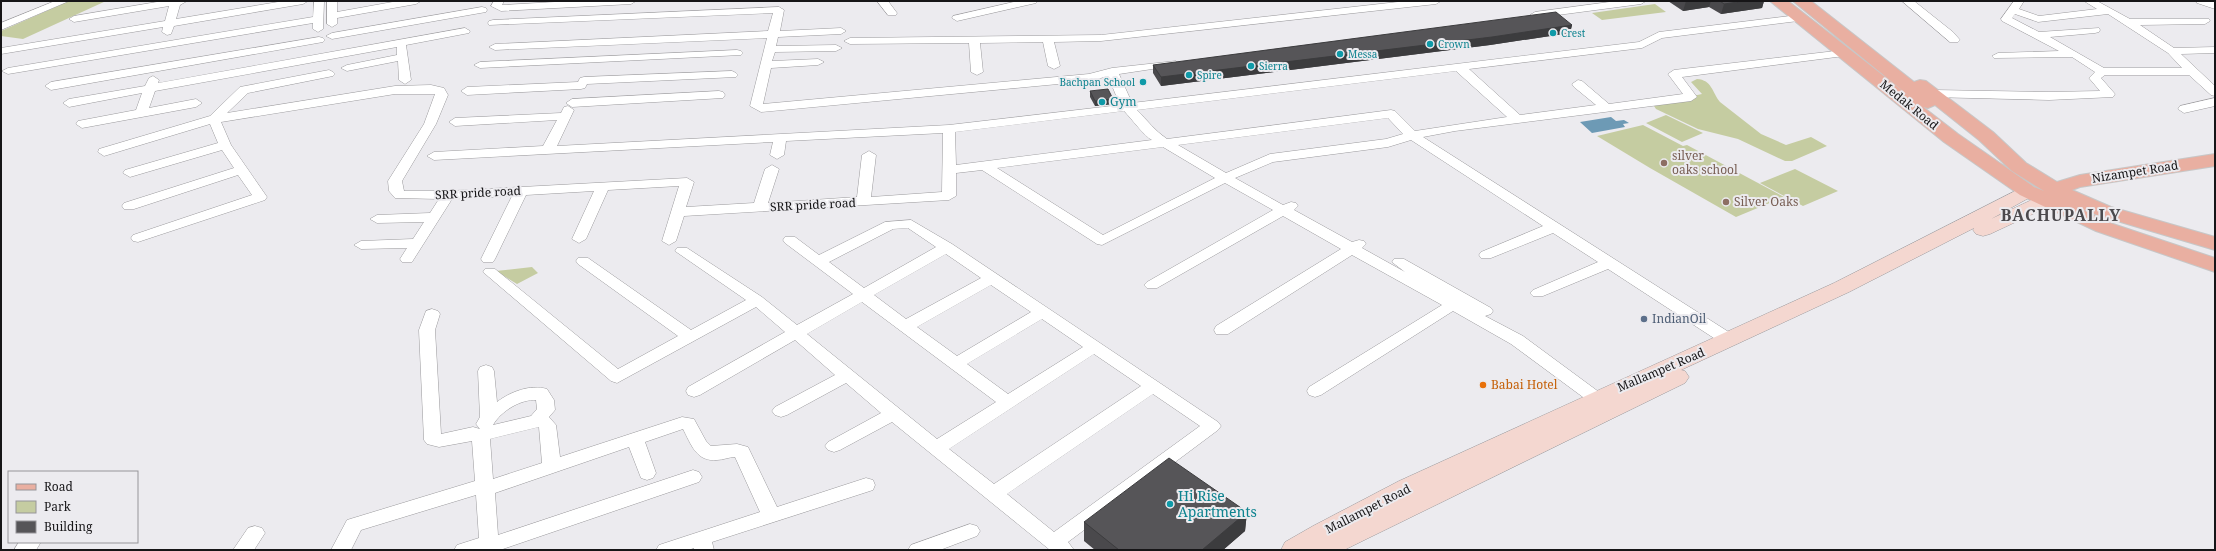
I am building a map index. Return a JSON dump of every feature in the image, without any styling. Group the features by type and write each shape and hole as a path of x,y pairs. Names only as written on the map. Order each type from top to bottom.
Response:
{"main road":[{"name":"Medak Road","path":"1778,1 1800,9 1844,53 1951,138 2043,191"},
{"path":"1789,1 1922,110 2039,192 2102,221 2215,259"},
{"name":"Medak Road","path":"1815,1 1866,38 1986,136 2043,191"},
{"path":"1800,9 1897,76 1986,150 2029,180 2052,193 2100,215 2215,253"},
{"name":"Nizampet Road","path":"2043,191 2080,181 2128,175 2143,171 2215,160"},
{"path":"2043,191 2215,244"},
{"path":"2043,191 2103,227 2215,265"},
{"name":"Mallampet Road","path":"1295,550 1329,528 1603,396 1729,340 1978,219 2043,191"},
{"name":"Mallampet Road","path":"1324,550 1339,540 2043,191"}],"street":[{"path":"1,27 64,1"},
{"path":"1,51 303,1"},
{"path":"317,58 319,1"},
{"path":"331,55 332,1"},
{"path":"332,16 416,1"},
{"path":"499,1 496,6 502,8 631,1"},
{"path":"885,1 892,13"},
{"path":"957,18 1032,1"},
{"path":"850,41 974,38 1101,38 1436,1"},
{"path":"1522,17 1641,1"},
{"path":"1907,1 1949,34 1954,40"},
{"path":"2090,1 2128,22 2172,51 2192,72 2215,92"},
{"path":"2201,1 2215,6"},
{"path":"141,113 158,67 169,23 178,2"},
{"path":"74,19 178,2"},
{"path":"2183,12 2113,13 2038,19 2016,6 2006,19 2074,54 2102,71 2192,72"},
{"path":"434,156 949,129 1642,45 1659,35 1800,9"},
{"path":"332,36 482,10"},
{"path":"493,23 779,10 775,33 756,106 757,108 1090,77 1112,71 1183,61"},
{"path":"8,71 318,19"},
{"path":"2128,22 2205,21"},
{"path":"2038,35 2095,30"},
{"path":"69,103 465,31"},
{"path":"495,47 841,31"},
{"path":"974,38 976,72"},
{"path":"1048,38 1054,66"},
{"path":"50,86 318,40"},
{"path":"402,42 405,80"},
{"path":"770,49 836,48"},
{"path":"2172,51 2215,50"},
{"path":"480,65 594,61 737,53"},
{"path":"984,165 1102,242 1230,176 1270,158 1388,143 1412,135 1691,97 1674,74 1844,53"},
{"path":"1998,56 2074,54"},
{"path":"347,68 403,58"},
{"path":"548,150 594,61"},
{"path":"766,65 818,62"},
{"path":"1460,68 1518,120"},
{"path":"1112,71 1127,107 1147,127 1150,134 1170,142 1358,245 1458,302 1603,396"},
{"path":"1934,94 2049,96 2109,94 2096,78 2102,71"},
{"path":"104,152 214,119 244,90 330,74"},
{"path":"467,91 732,75"},
{"path":"1578,84 1607,108"},
{"name":"SRR pride road","path":"214,119 395,90 431,88 440,91 442,94 430,124 396,181 396,191 400,195 448,195 687,182 669,241"},
{"path":"572,102 719,96"},
{"path":"2184,109 2215,102"},
{"path":"82,124 196,103"},
{"path":"949,129 949,170 1391,114 1412,135 1729,340"},
{"path":"456,122 565,116"},
{"path":"138,238 260,197 243,169 225,145 214,119"},
{"path":"777,155 780,138"},
{"path":"130,173 225,145"},
{"path":"863,202 868,155"},
{"path":"130,206 243,169"},
{"path":"760,207 772,169"},
{"name":"SRR pride road","path":"678,212 949,196 949,170"},
{"path":"579,239 603,186"},
{"path":"521,191 489,266 617,377 757,300"},
{"path":"408,259 448,195"},
{"path":"1152,285 1289,207"},
{"path":"377,219 434,217"},
{"path":"682,251 757,300 798,332 893,414 1059,546 1212,426 911,224 902,223 890,225 819,261"},
{"path":"1486,255 1554,227"},
{"path":"790,240 1008,403"},
{"path":"361,245 417,243"},
{"path":"1222,330 1358,245"},
{"path":"694,391 946,247"},
{"path":"583,261 690,337"},
{"path":"1538,293 1609,262"},
{"path":"906,326 992,278"},
{"path":"1315,391 1458,302"},
{"path":"956,364 1043,312"},
{"path":"432,314 427,330 433,440 439,441 473,433 479,435 537,421 544,422 547,425 552,467"},
{"path":"937,448 1094,347"},
{"path":"486,371 489,418"},
{"path":"781,411 848,375"},
{"path":"994,494 1153,386"},
{"path":"479,435 489,418 514,397 541,393 546,410 537,421"},
{"path":"834,446 893,414"},
{"path":"341,550 354,525 552,467 682,423 688,424 705,451 715,454 732,450 742,452 771,516"},
{"path":"479,435 482,438 490,546"},
{"path":"635,439 647,473"},
{"path":"464,550 490,546 693,477"},
{"path":"666,550 703,544 771,516 866,486"},
{"path":"918,550 970,531"},
{"path":"243,550 255,533"}],"green space":[{"path":"69,1 106,1 23,39 1,36 1,31"},
{"path":"1655,4 1666,12 1602,20 1592,13"},
{"path":"1697,79 1709,84 1720,102 1761,134 1786,145 1811,137 1827,146 1792,161 1785,161 1738,139 1698,129 1656,109 1654,106 1656,104 1702,94 1691,82"},
{"path":"1666,115 1703,133 1682,142 1646,123"},
{"path":"1643,125 1683,146 1687,145 1784,197 1736,217 1597,136"},
{"path":"1795,169 1838,191 1803,206 1760,183"},
{"path":"532,267 538,273 517,284 496,271"}],"water":[{"path":"1611,117 1616,121 1624,120 1629,123 1623,124 1625,127 1592,133 1580,122"}],"building":[{"path":"1720,1 1744,1 1724,4"},
{"path":"1556,12 1572,25 1492,37 1161,77 1153,65"},
{"path":"1108,89 1113,99 1095,101 1090,91"},
{"name":"Hi Rise Apartments","path":"1169,458 1247,512 1202,550 1119,550 1084,522"}],"place":[{"name":"Crest","path":"1553,33"},
{"name":"Crown","path":"1430,44"},
{"name":"Messa","path":"1340,54"},
{"name":"Sierra","path":"1251,66"},
{"name":"Spire","path":"1189,75"},
{"name":"Bachpan School","path":"1143,82"},
{"name":"Gym","path":"1102,102"},
{"name":"silver oaks school","path":"1664,163"},
{"name":"Silver Oaks","path":"1726,202"},
{"name":"IndianOil","path":"1644,319"},
{"name":"Babai Hotel","path":"1483,385"},
{"name":"Hi Rise Apartments","path":"1170,504"}],"district":[{"name":"BACHUPALLY","path":"2061,215"}]}
